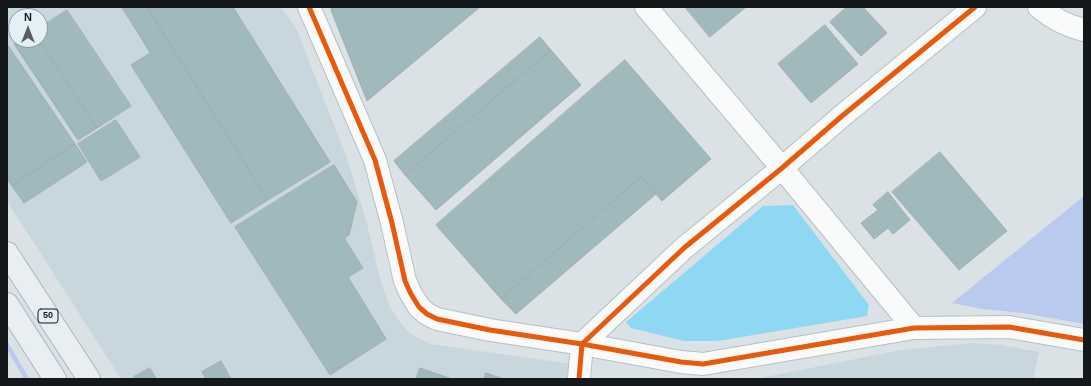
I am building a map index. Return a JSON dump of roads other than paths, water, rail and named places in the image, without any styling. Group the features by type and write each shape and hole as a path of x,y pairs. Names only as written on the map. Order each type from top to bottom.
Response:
{"highway":[{"name":"50","path":"7,253 88,379"},
{"path":"7,304 56,379"}],"street":[{"path":"309,7 375,160 392,223 405,281 410,294 419,307 427,314 437,319 490,330 582,344 682,362 703,364 914,328 1009,327 1084,340"},
{"path":"646,7 782,168 914,328"},
{"path":"578,379 582,344 684,248 975,7"},
{"path":"1039,7 1046,13 1071,27 1084,30"}],"waterway":[{"path":"7,345 27,379"}]}
